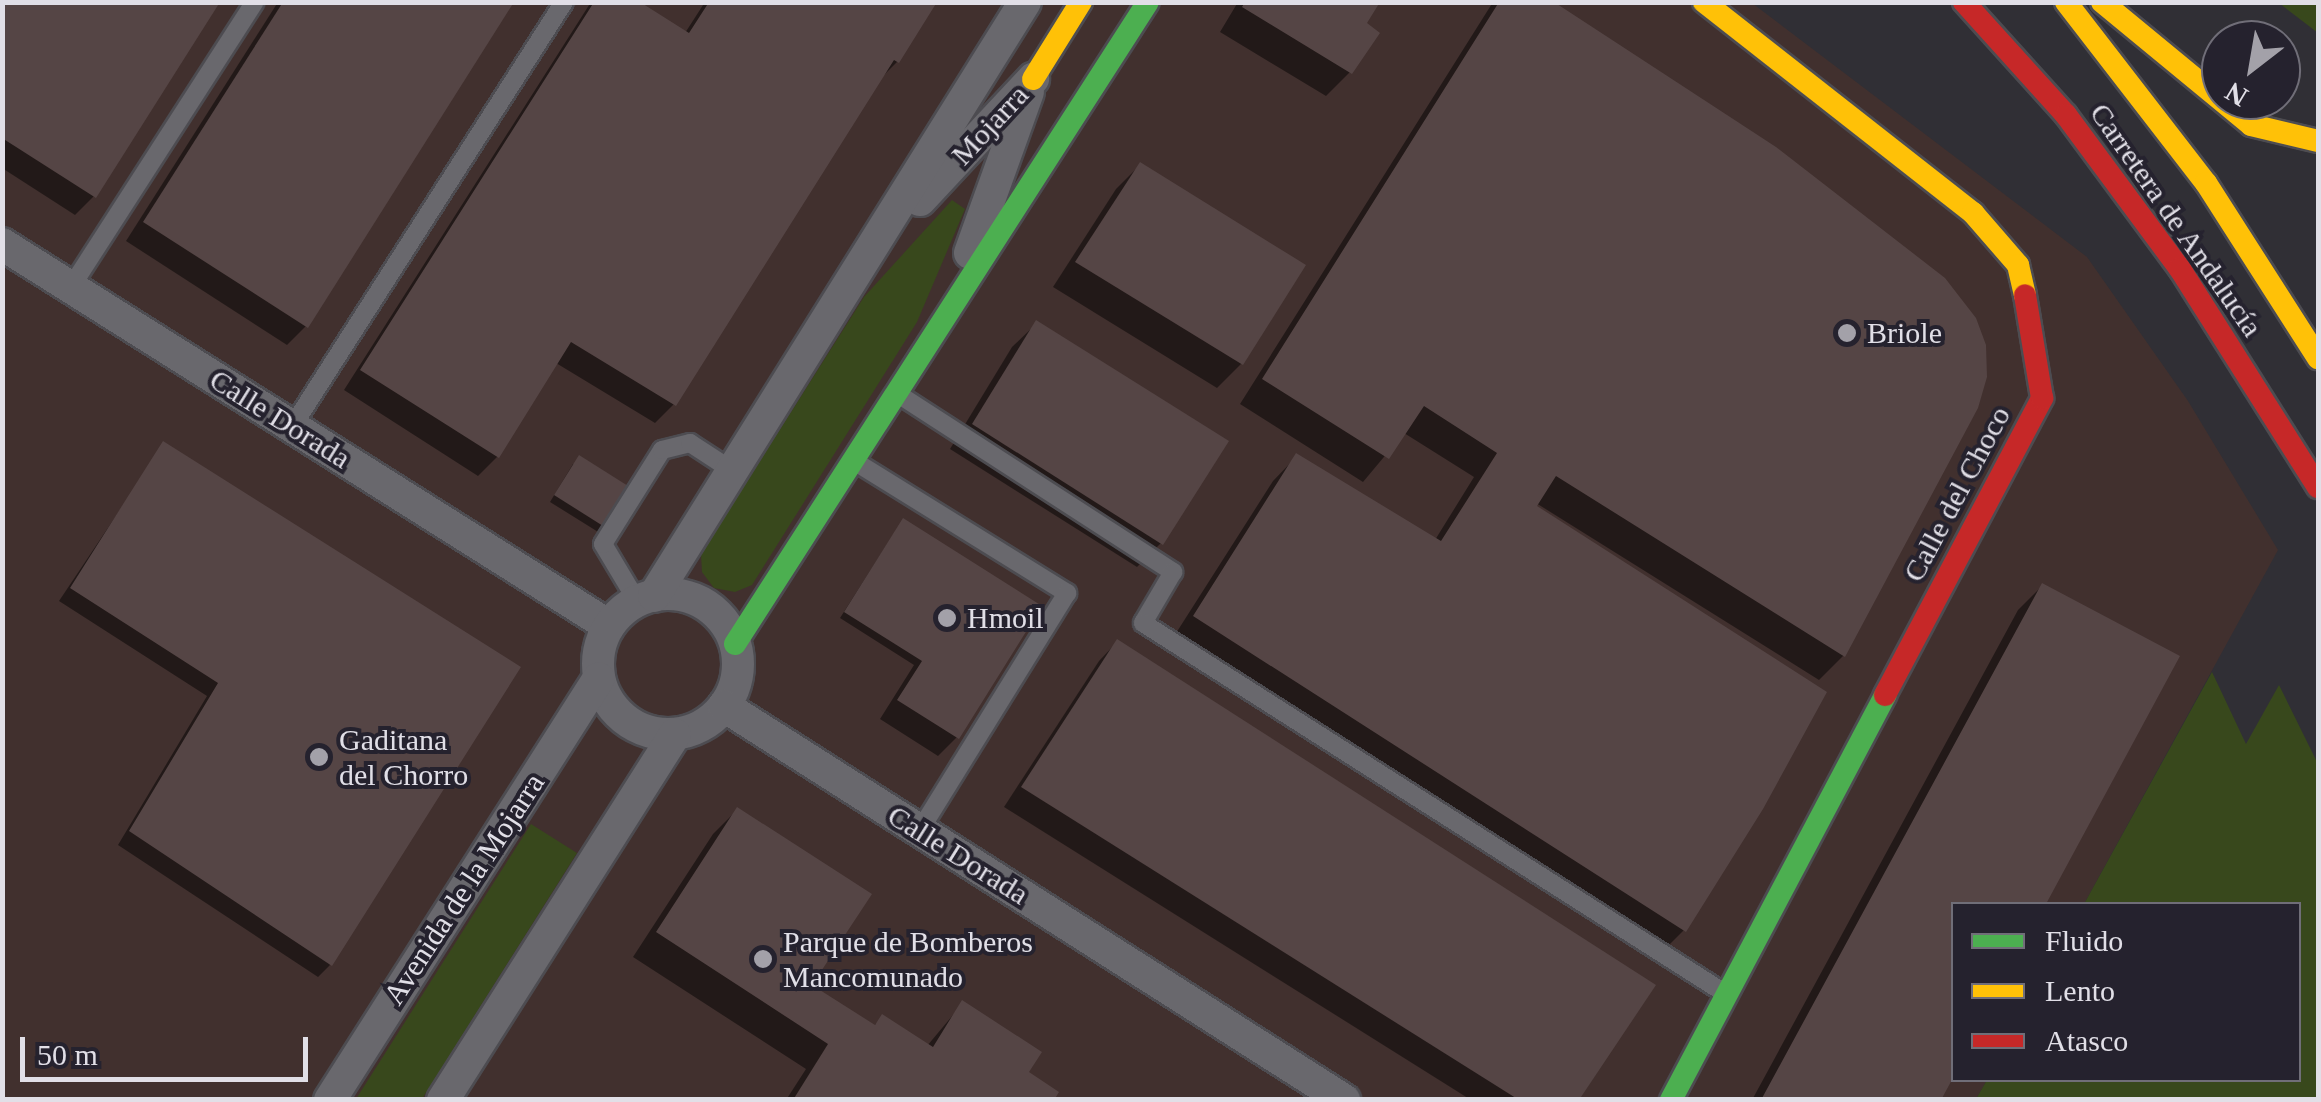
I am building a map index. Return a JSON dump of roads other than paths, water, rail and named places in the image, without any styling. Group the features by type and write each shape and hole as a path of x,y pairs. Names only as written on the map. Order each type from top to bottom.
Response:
{"main road":[{"path":"1033,79 1081,2"},
{"path":"735,644 1148,2"},
{"name":"Calle del Choco","path":"1671,1100 2042,398 2036,341 2018,265 1973,212 1704,2"},
{"name":"Carretera de Andalucía","path":"1964,2 2066,115 2146,223 2318,487"},
{"name":"Carretera de Andalucía","path":"2066,2 2206,183 2318,358"},
{"path":"2102,2 2251,125 2318,141"}],"street":[{"path":"646,599 675,595 713,611 735,644 734,687 724,706 700,726 675,734 635,726 618,714 599,678 601,642 609,626 646,599 733,471 1025,2"},
{"name":"Mojarra","path":"870,254 1033,79"},
{"name":"Mojarra","path":"952,302 1033,79"},
{"name":"Calle Dorada","path":"2,244 609,626"},
{"name":"Avenida de la Mojarra","path":"330,1100 599,678"},
{"name":"Calle Dorada","path":"724,706 1344,1100"},
{"path":"443,1100 675,734"}],"lane":[{"path":"71,287 255,2"},
{"path":"292,426 564,2"},
{"path":"895,392 1174,572 1143,623 1726,994"},
{"path":"646,599 603,544 662,450 690,444 733,471"},
{"path":"852,460 1067,593 920,830"}],"place":[{"name":"Briole","path":"1847,333"},
{"name":"Hmoil","path":"947,618"},
{"name":"Gaditana del Chorro","path":"319,757"},
{"name":"Parque de Bomberos Mancomunado","path":"763,959"}]}
